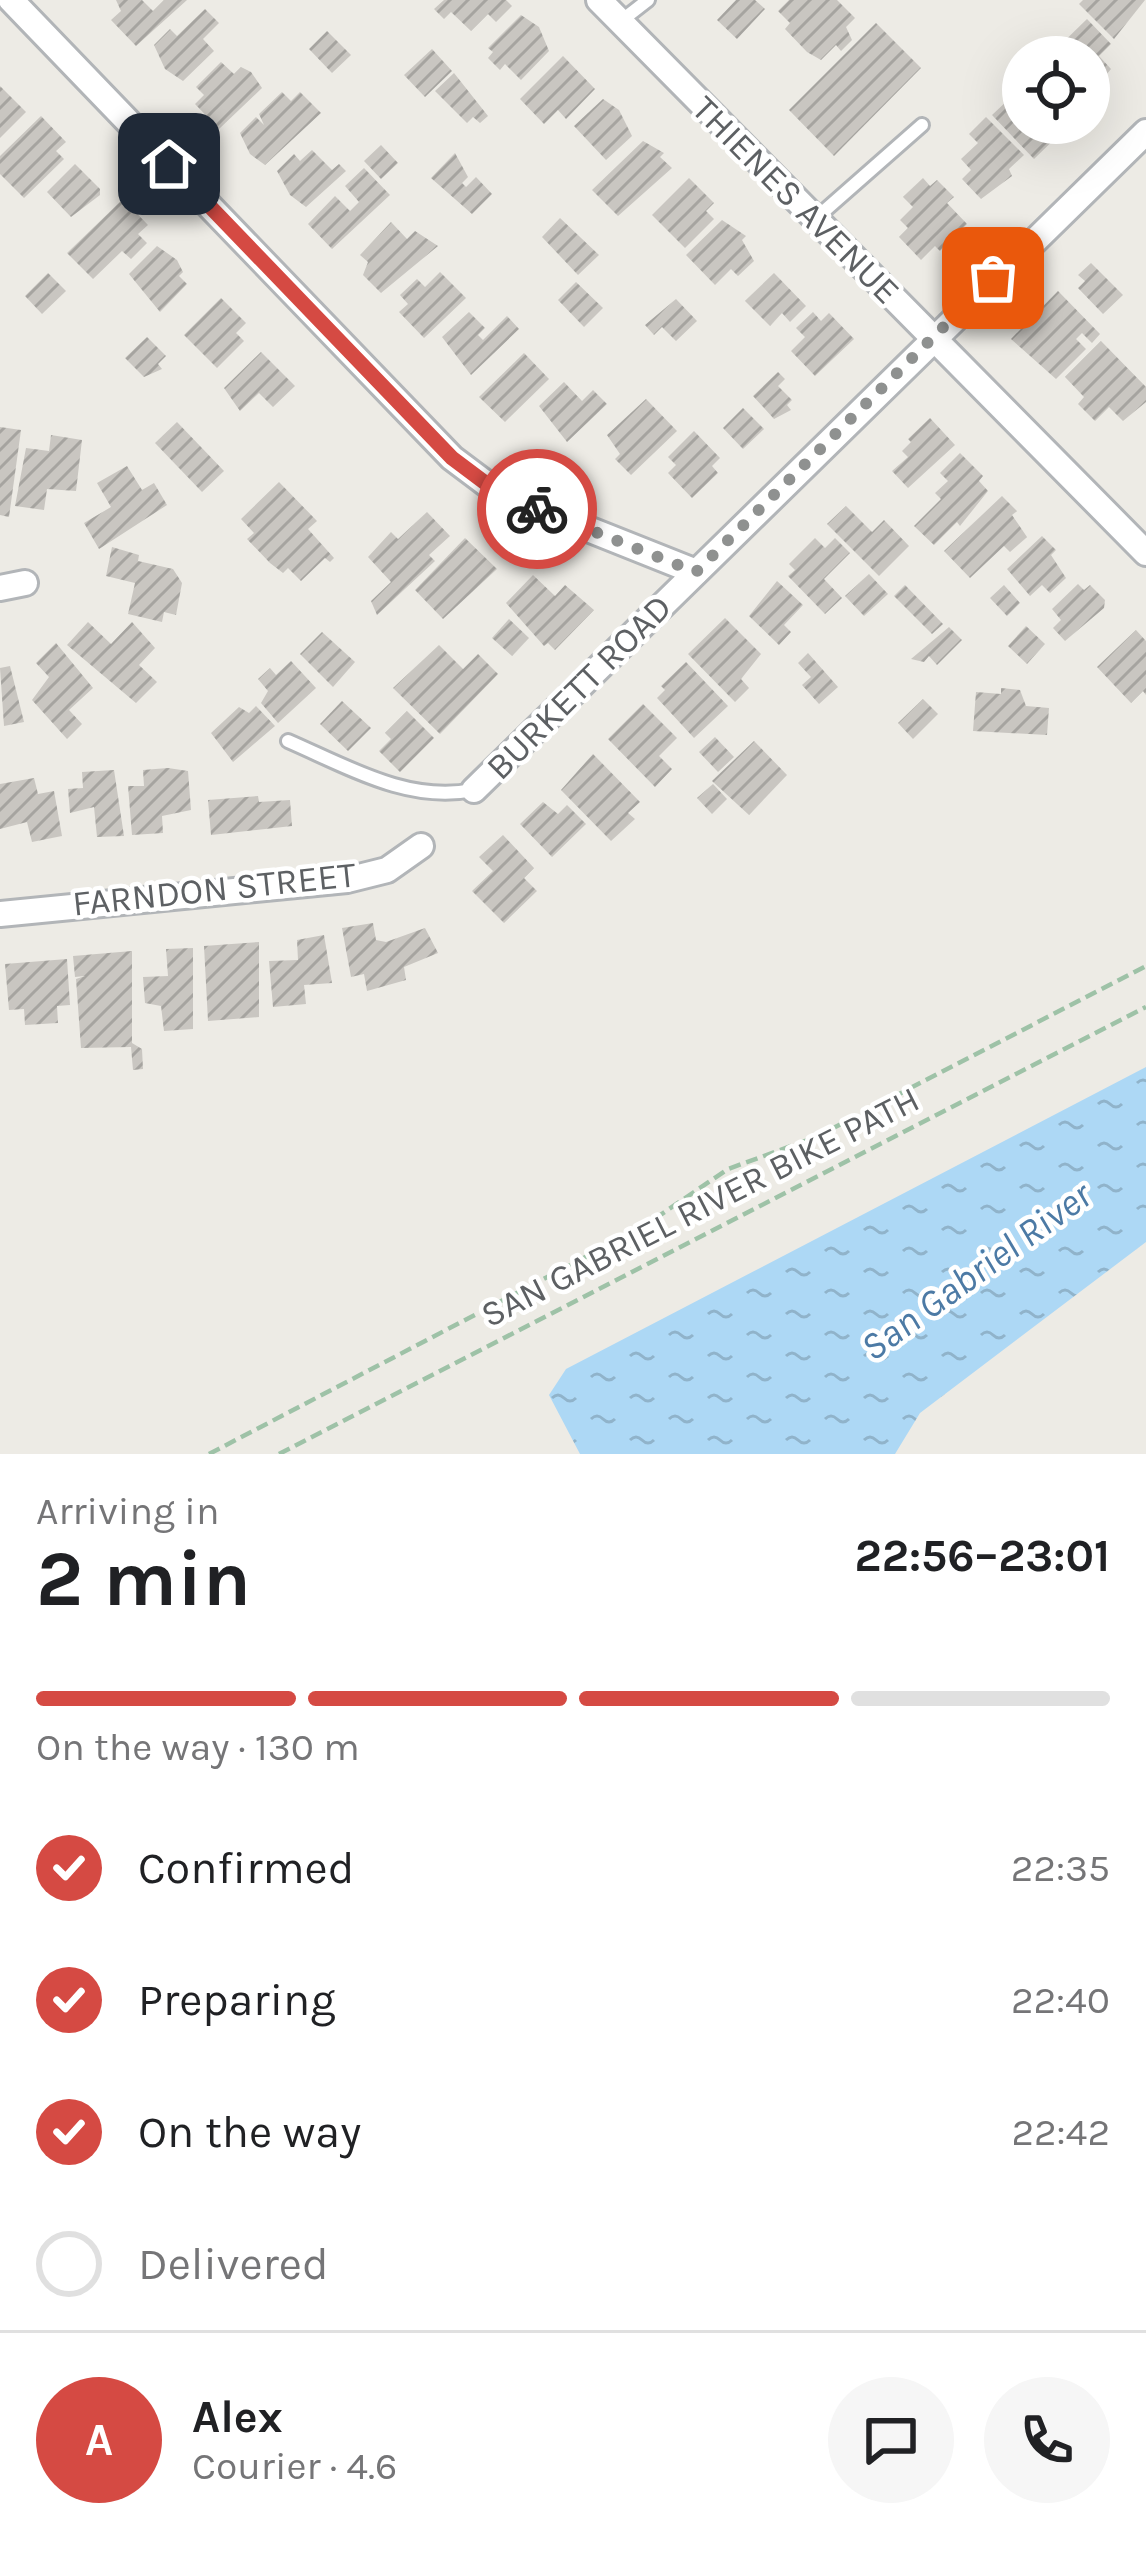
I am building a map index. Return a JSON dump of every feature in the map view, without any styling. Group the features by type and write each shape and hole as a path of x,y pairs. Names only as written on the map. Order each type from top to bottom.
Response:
{"street":[{"path":"11,0 452,458 500,494 696,572"},
{"name":"THIENES AVENUE","path":"599,0 1146,553"},
{"name":"BURKETT ROAD","path":"475,790 932,336 1146,131"},
{"name":"FARNDON STREET","path":"0,914 347,880 387,870 421,846"}],"lane":[{"path":"620,22 648,0"},
{"path":"813,220 922,125"},
{"path":"288,741 428,795 475,790"}],"path":[{"path":"209,1454 640,1228 728,1169 816,1137 1146,966"},
{"name":"SAN GABRIEL RIVER BIKE PATH","path":"279,1454 1146,1007"}],"water":[{"name":"San Gabriel River","path":"1146,1067 1146,1242 920,1413 895,1454 580,1454 549,1395 566,1369"}],"building":[{"path":"116,0 142,0 153,11 164,0 187,0 136,46 111,20 121,11"},
{"path":"444,0 506,0 512,6 496,22 488,14 471,31 451,12 444,19 434,9"},
{"path":"736,0 755,0 765,9 737,39 717,20"},
{"path":"789,0 837,0 855,18 846,27 852,40 841,51 836,45 821,60 807,52 785,29 790,23 778,11"},
{"path":"1083,0 1145,0 1114,39 1079,4"},
{"path":"205,9 219,23 203,39 214,51 183,81 165,69 154,45 170,29 177,36"},
{"path":"521,15 539,27 549,51 521,80 505,64 500,70 488,58 493,52 488,48"},
{"path":"1087,19 1103,36 1070,36"},
{"path":"876,23 921,68 834,156 789,110"},
{"path":"327,31 351,55 332,73 309,49"},
{"path":"432,49 452,71 425,97 404,75"},
{"path":"563,56 595,89 566,119 558,110 544,124 520,99"},
{"path":"221,62 234,74 241,67 251,72 262,88 219,129 195,104 204,95 196,87"},
{"path":"454,73 488,116 480,123 473,117 467,123 435,91"},
{"path":"0,86 26,112 0,138"},
{"path":"282,92 291,101 300,92 321,113 265,165 250,154 240,133 256,117 264,125 259,114"},
{"path":"603,99 619,110 632,136 606,160 574,126"},
{"path":"1002,106 1002,125 992,115"},
{"path":"41,116 66,142 56,151 64,159 24,198 0,174 0,156"},
{"path":"986,117 1002,133 1002,144 1013,144 1024,155 1009,169 1012,176 981,199 962,179 971,170 961,159 978,143 969,134"},
{"path":"643,141 664,153 660,157 672,168 618,216 592,190"},
{"path":"1020,144 1049,144 1034,159"},
{"path":"381,145 398,163 381,179 364,161"},
{"path":"312,150 332,170 339,164 346,171 306,207 290,195 277,171 294,154 300,161"},
{"path":"455,153 468,177 462,183 466,187 476,177 492,194 472,214 431,178"},
{"path":"75,164 100,189 100,195 71,217 47,192"},
{"path":"364,168 390,195 332,249 308,224 335,196 350,211 359,202 345,186"},
{"path":"689,178 714,203 706,211 714,219 685,248 652,215"},
{"path":"923,178 930,186 937,180 954,197 947,203 967,224 940,251 935,246 921,260 899,237 908,228 900,220 913,207 903,197"},
{"path":"123,199 148,225 138,234 147,243 131,259 122,251 93,279 67,253"},
{"path":"560,218 599,255 578,275 542,237"},
{"path":"722,220 746,236 742,240 754,261 738,276 731,269 715,285 686,255"},
{"path":"391,222 407,239 415,231 438,246 381,293 363,275 368,262 360,255"},
{"path":"157,246 177,260 183,272 179,276 187,284 160,312 129,274"},
{"path":"1091,263 1123,295 1103,314 1078,288 1085,281 1078,275"},
{"path":"440,272 466,298 424,338 399,312 408,304 400,295 417,279 425,287"},
{"path":"48,273 66,291 42,314 25,296"},
{"path":"774,273 806,306 790,322 782,313 770,326 745,301"},
{"path":"576,282 603,308 584,327 558,300"},
{"path":"1058,291 1100,334 1092,343 1082,333 1076,339 1086,349 1056,379 1011,339"},
{"path":"221,298 246,323 236,333 244,341 217,368 184,335"},
{"path":"676,299 697,321 676,341 662,327 654,335 645,325"},
{"path":"469,312 485,328 478,335 483,340 507,316 519,329 471,375 442,337"},
{"path":"813,312 821,321 829,313 854,339 815,376 791,351 805,337 796,328"},
{"path":"147,337 166,356 158,364 162,369 144,377 125,358"},
{"path":"1101,341 1146,387 1146,402 1123,421 1109,407 1095,421 1078,404 1084,397 1065,377"},
{"path":"261,352 295,386 273,407 259,393 240,411 224,388"},
{"path":"524,353 549,379 505,422 479,397"},
{"path":"778,372 785,379 778,386 792,400 787,405 791,410 774,419 753,396"},
{"path":"564,382 582,401 593,390 607,404 567,442 539,406"},
{"path":"646,399 677,431 631,475 615,459 620,454 607,435"},
{"path":"743,408 764,429 743,449 723,428"},
{"path":"930,418 955,445 908,488 892,471 908,457 902,451 911,442 908,439"},
{"path":"177,422 224,471 202,492 155,443"},
{"path":"0,427 21,430 9,517 0,515"},
{"path":"694,431 720,458 712,466 718,473 692,498 668,473 676,465 668,457"},
{"path":"51,435 82,440 76,491 47,489 44,510 15,506 26,448 49,451"},
{"path":"960,453 983,476 979,481 988,491 960,526 957,522 934,545 914,526 941,499 935,493 948,481 940,473"},
{"path":"127,466 142,490 154,483 167,505 99,549 84,523 111,507 97,483"},
{"path":"279,482 317,521 308,529 334,558 330,562 325,558 301,581 288,568 283,573 270,563 247,539 254,533 241,519"},
{"path":"1002,496 1017,511 1012,515 1027,537 1010,552 1004,546 970,578 944,551"},
{"path":"846,506 872,532 884,520 909,546 879,576 827,524"},
{"path":"427,512 450,536 429,555 435,561 377,615 371,601 391,582 368,557 391,532 398,539"},
{"path":"1042,536 1056,550 1051,555 1066,578 1050,593 1042,585 1030,596 1007,569"},
{"path":"465,538 497,569 443,619 415,590"},
{"path":"815,538 825,548 835,538 850,553 824,579 842,598 825,614 788,576 795,570 789,564"},
{"path":"112,547 139,555 138,561 173,569 182,583 176,615 164,612 162,622 128,614 135,583 106,576"},
{"path":"869,574 888,594 864,616 845,596"},
{"path":"533,575 555,596 565,585 594,610 555,650 548,643 544,646 506,603"},
{"path":"777,581 803,605 784,625 791,632 779,645 749,616"},
{"path":"1078,584 1084,590 1090,585 1105,600 1104,608 1065,641 1053,628 1061,620 1052,609"},
{"path":"905,585 943,624 932,634 894,596"},
{"path":"1004,585 1020,603 1007,616 990,598"},
{"path":"725,618 761,654 741,679 749,688 735,702 688,654"},
{"path":"509,619 529,638 512,656 492,638"},
{"path":"88,622 111,644 132,622 155,648 139,665 157,682 136,703 67,645"},
{"path":"1026,626 1045,644 1027,664 1008,646"},
{"path":"949,627 962,640 937,665 929,656 924,662 911,659"},
{"path":"1136,630 1146,641 1146,695 1143,691 1131,703 1097,667"},
{"path":"322,632 355,662 333,687 300,654"},
{"path":"56,643 93,688 69,710 82,724 67,739 32,700 49,677 36,663"},
{"path":"439,645 463,669 478,654 498,674 440,734 393,688"},
{"path":"808,653 838,687 819,704 802,685 811,677 798,663"},
{"path":"291,661 316,688 278,723 261,703 268,691 258,679 270,668 276,675"},
{"path":"686,662 728,706 694,738 657,698 665,690 661,686"},
{"path":"10,666 24,722 4,726 0,668"},
{"path":"1001,688 1020,690 1026,706 1049,708 1047,735 973,731 976,692 1001,694"},
{"path":"923,699 938,714 913,739 898,723"},
{"path":"342,701 371,728 348,751 320,724"},
{"path":"643,704 677,738 659,756 672,769 655,787 608,739"},
{"path":"256,706 275,726 233,762 211,733 239,707 249,713"},
{"path":"407,711 434,738 400,772 379,751 391,739 385,733"},
{"path":"715,737 734,757 718,772 699,752"},
{"path":"754,741 787,775 749,815 712,781"},
{"path":"593,754 640,802 628,813 635,819 611,841 561,790"},
{"path":"114,770 124,836 97,837 94,807 70,813 68,789 83,788 82,772"},
{"path":"143,770 188,771 191,810 162,816 163,833 132,835 128,786 144,786"},
{"path":"34,778 38,794 54,791 62,836 32,842 27,822 0,829 0,784"},
{"path":"713,784 727,799 712,814 697,798"},
{"path":"258,796 259,802 290,800 292,826 211,835 208,800"},
{"path":"543,802 558,814 567,805 586,824 552,857 520,824"},
{"path":"503,835 534,868 524,878 537,891 504,923 472,891 493,871 479,857"},
{"path":"373,923 376,940 386,942 425,928 438,953 404,967 406,980 367,991 364,974 351,977 342,928"},
{"path":"324,935 332,983 304,985 306,1004 273,1007 269,961 298,960 297,940"},
{"path":"259,942 259,1017 208,1021 204,946"},
{"path":"193,948 193,1029 164,1031 161,1006 145,1003 143,977 168,976 166,949"},
{"path":"132,951 132,1043 142,1049 143,1069 133,1070 131,1047 81,1048 76,979 85,976 75,977 73,956"},
{"path":"67,959 70,1005 57,1006 58,1023 25,1025 24,1009 9,1010 5,964"}],"way so far":[{"path":"537,509 696,572 993,278"}],"route":[{"path":"169,164 452,458 500,494 537,509"}]}
